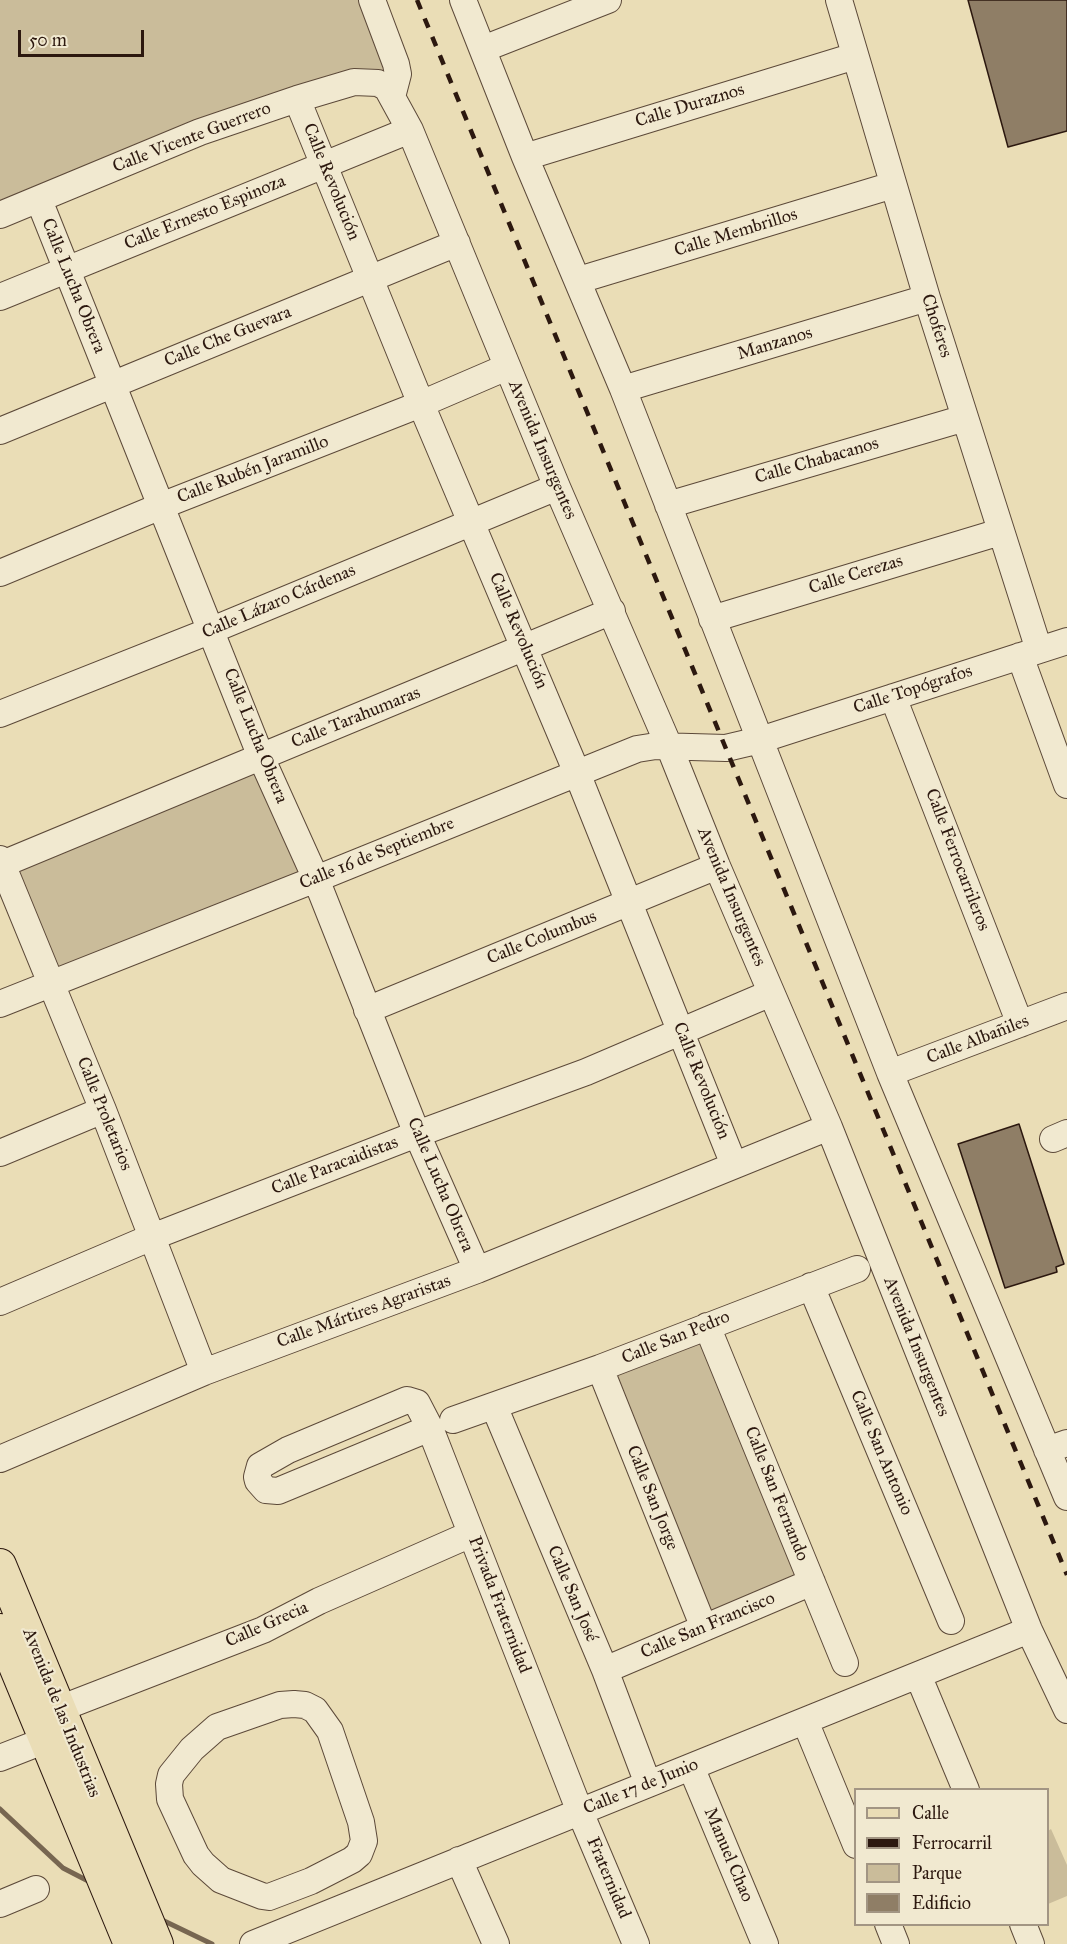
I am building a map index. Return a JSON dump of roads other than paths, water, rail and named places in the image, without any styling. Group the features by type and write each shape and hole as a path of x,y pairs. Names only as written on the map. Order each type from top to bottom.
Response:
{"main road":[{"name":"Avenida de las Industrias","path":"0,1565 48,1723 90,1848 138,1932"},
{"name":"Avenida de las Industrias","path":"0,1630 122,1861 138,1932"}],"street":[{"path":"372,0 396,64 398,75 390,93"},
{"path":"463,0 525,157 579,280 623,389 890,1073 1057,1447 1067,1497"},
{"path":"483,48 608,0"},
{"name":"Choferes","path":"839,0 927,298 1000,532 1030,653 1067,785"},
{"name":"Calle Duraznos","path":"525,157 855,56"},
{"name":"Calle Vicente Guerrero","path":"0,215 180,140 297,99 354,82 378,83 390,93"},
{"name":"Avenida Insurgentes","path":"390,93 410,130 557,487 612,611 717,866 829,1127 1029,1630 1067,1710"},
{"name":"Calle Revolución","path":"297,99 421,404 526,648 734,1165"},
{"name":"Calle Ernesto Espinoza","path":"0,297 410,130"},
{"name":"Calle Membrillos","path":"579,280 893,185"},
{"name":"Calle Lucha Obrera","path":"39,200 261,757 316,879 417,1134 477,1270"},
{"name":"Calle Che Guevara","path":"0,432 457,243"},
{"name":"Manzanos","path":"623,389 927,298"},
{"name":"Calle Rubén Jaramillo","path":"0,573 162,506 421,404 507,367"},
{"name":"Calle Chabacanos","path":"668,505 965,418"},
{"name":"Calle Lázaro Cárdenas","path":"0,714 212,630 557,487"},
{"name":"Calle Cerezas","path":"712,619 1000,532"},
{"name":"Calle Tarahumaras","path":"1,863 612,611"},
{"name":"Calle Topógrafos","path":"760,740 1067,641"},
{"name":"Calle Ferrocarrileros","path":"893,697 1020,1024"},
{"name":"Calle 16 de Septiembre","path":"0,1004 637,749 669,746 726,748 760,740"},
{"name":"Calle Proletarios","path":"1,863 103,1110 204,1372"},
{"name":"Calle Columbus","path":"367,1010 717,866"},
{"name":"Calle Paracaidistas","path":"0,1302 152,1237 417,1134 586,1072 771,993"},
{"name":"Calle Albañiles","path":"890,1073 1067,1006"},
{"path":"0,1154 103,1110"},
{"name":"Calle Mártires Agraristas","path":"0,1459 204,1372 477,1270 829,1127"},
{"name":"Calle San Pedro","path":"441,1424 600,1368 857,1269"},
{"name":"Calle San Antonio","path":"811,1286 951,1621"},
{"name":"Calle San Fernando","path":"707,1326 845,1663"},
{"name":"Calle San Jorge","path":"600,1368 704,1628"},
{"name":"Privada Fraternidad","path":"441,1424 278,1491 266,1490 258,1481 260,1466 288,1450 407,1400 413,1400 441,1424 471,1534 580,1812"},
{"name":"Calle San José","path":"494,1406 605,1670 648,1784"},
{"name":"Calle Grecia","path":"0,1758 48,1723 263,1630 319,1601 471,1534"},
{"name":"Calle San Francisco","path":"605,1670 812,1581"},
{"name":"Calle 17 de Junio","path":"262,1940 1029,1630"},
{"path":"918,1675 965,1788"},
{"path":"294,1704 305,1705 315,1710 330,1731 361,1822 364,1841 359,1854 352,1860 311,1881 269,1897 262,1896 221,1880 196,1855 170,1799 169,1784 171,1775 192,1749 217,1727 280,1705 294,1704"},
{"path":"805,1720 854,1842"},
{"name":"Manuel Chao","path":"691,1767 765,1944"},
{"name":"Fraternidad","path":"580,1812 636,1944"},
{"path":"459,1860 496,1944"},
{"path":"311,1881 327,1914"},
{"path":"0,1904 36,1889"},
{"path":"889,1926 896,1944"},
{"path":"1024,1926 1032,1944"}],"waterway":[{"path":"0,1809 63,1868 92,1883"},
{"path":"158,1918 212,1944"}],"railway":[{"path":"417,0 1067,1575"}]}
